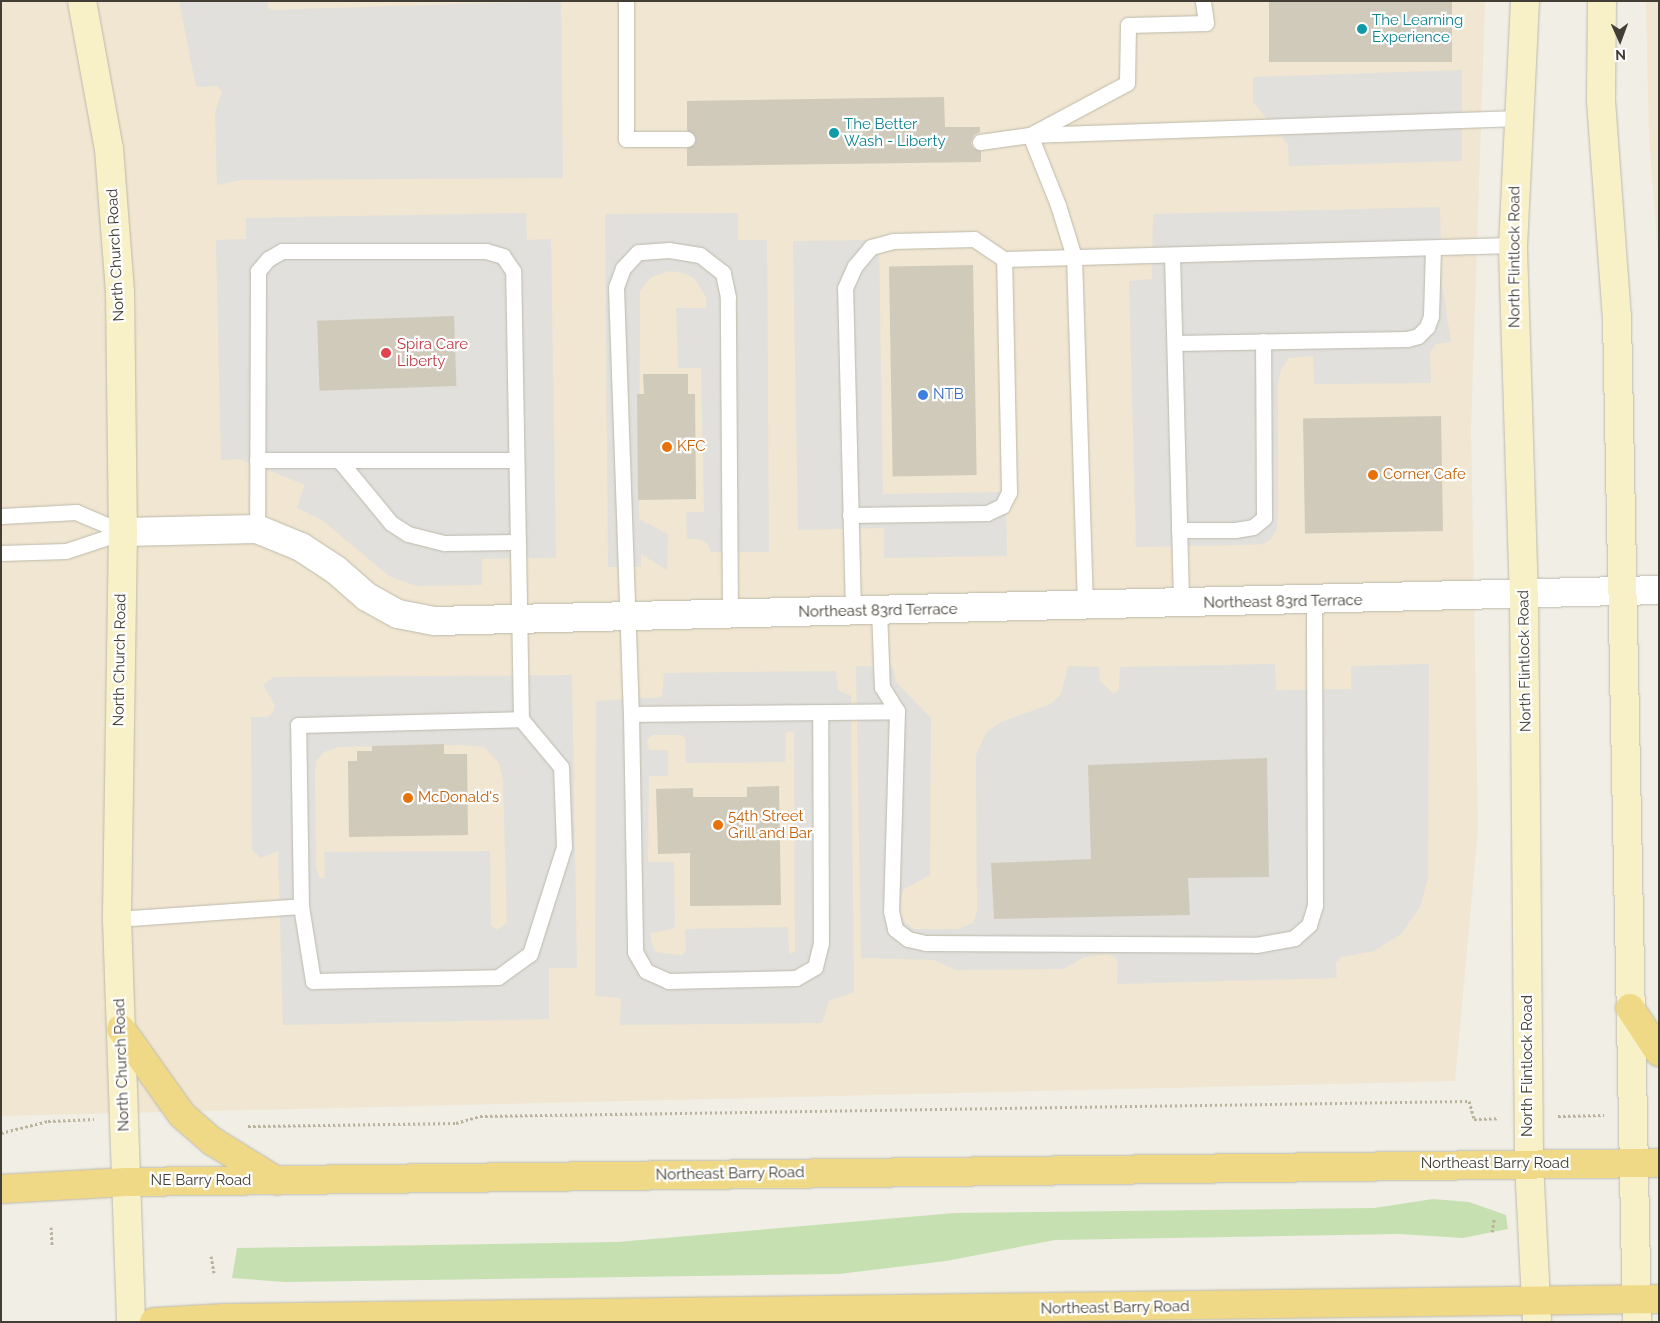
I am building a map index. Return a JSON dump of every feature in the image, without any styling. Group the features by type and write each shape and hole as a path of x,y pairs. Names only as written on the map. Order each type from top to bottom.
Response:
{"highway":[{"path":"1630,1008 1659,1052"},
{"path":"121,1029 182,1115 212,1141 277,1180"},
{"name":"Northeast Barry Road","path":"277,1180 1646,1163"},
{"name":"NE Barry Road","path":"126,1182 277,1180"},
{"path":"1,1189 126,1182"},
{"path":"1378,1304 1409,1322"},
{"name":"Northeast Barry Road","path":"154,1322 224,1318 1378,1304 1537,1311 1644,1307"}],"main road":[{"name":"North Church Road","path":"82,1 100,84 116,224 123,532 117,919 132,1322"},
{"name":"North Flintlock Road","path":"1525,1 1513,246 1524,596 1529,1163 1537,1311"},
{"path":"1602,1 1601,101 1617,317 1630,1008 1646,1163 1644,1307"}],"street":[{"name":"Northeast 83rd Terrace","path":"123,532 257,529 301,546 336,570 367,597 398,614 436,620 1524,596 1659,590"}],"lane":[{"path":"626,1 626,139 687,139"},
{"path":"1030,135 1127,83 1128,25 1206,23 1203,1"},
{"path":"980,142 1030,135 1518,118"},
{"path":"1030,135 1058,205 1074,257 1085,606"},
{"path":"853,611 845,288 856,266 871,247 893,241 974,239 1004,259 1513,246"},
{"path":"1175,343 1407,340 1418,336 1427,327 1431,316 1433,248"},
{"path":"730,614 728,297 723,273 700,255 669,250 638,252 623,268 616,287 630,616 636,952 646,971 668,981 796,978 815,967 821,943 820,713"},
{"path":"257,529 258,271 268,259 282,252 486,251 503,256 513,271 521,719 561,767 564,847 530,954 498,977 312,981 301,906 298,725 521,719"},
{"path":"1172,255 1181,604"},
{"path":"850,515 987,513 1002,506 1009,492 1004,259"},
{"path":"1179,530 1235,530 1253,527 1264,518 1263,341"},
{"path":"257,460 516,460"},
{"path":"339,460 391,523 408,534 446,543 517,542"},
{"path":"1,516 76,512 123,532"},
{"path":"1,553 66,551 123,532"},
{"path":"879,610 882,687 897,711 891,911 895,929 908,939 926,943 1280,943 1294,938 1309,925 1315,905 1314,601"},
{"path":"631,714 897,711"},
{"path":"117,919 301,906"}],"path":[{"path":"240,1126 456,1123 480,1116 1468,1101 1474,1119"},
{"path":"1,1133 48,1122"},
{"path":"1492,1232 1494,1219"},
{"path":"51,1227 52,1245"},
{"path":"211,1256 214,1272"}],"shaded area":[{"path":"1,1 1485,1 1471,429 1478,829 1455,1081 1,1116"},
{"path":"179,1 267,1 269,10 561,1 563,178 241,180 217,185 215,112 222,92 218,86 196,87"},
{"path":"1646,1 1659,1 1659,266 1649,138"},
{"path":"1462,70 1462,161 1289,166 1288,145 1253,102 1253,77"},
{"path":"1440,207 1442,283 1451,342 1436,344 1430,352 1431,383 1314,384 1313,356 1289,358 1281,369 1278,385 1278,514 1277,529 1271,539 1263,544 1136,547 1129,281 1152,279 1153,214"},
{"path":"526,213 527,240 551,239 556,558 482,559 482,585 416,586 389,576 322,520 297,508 305,485 240,459 221,460 216,240 246,239 246,218"},
{"path":"738,213 738,240 767,240 769,552 711,552 707,543 698,539 687,539 686,512 704,512 701,368 678,368 676,308 706,308 706,297 694,278 680,272 668,271 650,278 640,291 639,519 668,534 667,570 641,554 641,567 608,567 605,214"},
{"path":"879,240 883,494 1006,492 1007,556 884,558 884,528 798,530 793,241"},
{"path":"1275,664 1276,690 1351,689 1351,666 1429,664 1428,878 1420,907 1401,934 1374,951 1341,957 1336,963 1337,978 1117,984 1118,963 1115,957 1107,954 1085,957 1063,969 956,970 934,960 861,958 856,666 893,667 896,682 931,718 930,875 904,889 901,897 901,913 905,923 914,929 958,929 973,923 977,912 976,755 986,733 1001,722 1051,704 1061,694 1068,666 1099,667 1100,681 1114,694 1119,689 1120,667"},
{"path":"836,671 838,690 851,696 854,992 829,1001 822,1023 620,1025 621,998 595,996 596,701 662,697 664,673","holes":["790,731 794,733 795,952 790,954 788,927 685,929 686,951 681,955 656,952 651,941 651,933 673,929 675,925 674,862 648,862 649,776 668,776 668,750 649,750 647,739 653,735 681,735 685,738 686,763 785,762 786,734"]},
{"path":"572,675 577,968 549,968 549,1019 283,1025 278,851 260,858 252,849 251,717 267,717 273,713 275,705 263,685 274,677","holes":["462,745 484,747 499,763 503,780 507,923 497,930 491,925 490,851 324,852 325,878 320,878 316,868 315,772 316,761 324,752 339,747"]}],"green space":[{"path":"1433,1199 1469,1202 1506,1215 1508,1229 1463,1238 1399,1234 1055,1240 946,1261 839,1274 285,1282 232,1278 237,1248 617,1242 955,1213 1374,1208"}],"building":[{"name":"The Learning Experience","path":"1269,1 1452,1 1452,62 1269,62"},
{"name":"The Better Wash - Liberty","path":"944,97 945,127 980,127 980,132 974,135 971,143 973,148 981,151 981,162 687,166 687,148 695,144 696,139 687,130 687,101"},
{"path":"973,265 977,475 893,476 889,266"},
{"name":"Spira Care Liberty","path":"454,316 456,386 320,391 317,321"},
{"name":"KFC","path":"643,374 688,374 688,394 695,394 696,499 638,500 637,394 644,394"},
{"name":"Corner Cafe","path":"1441,416 1443,531 1305,533 1303,418"},
{"name":"McDonald's","path":"444,744 444,754 467,754 468,835 349,837 348,761 357,761 357,751 372,751 372,746"},
{"path":"1267,758 1269,877 1188,878 1190,915 994,919 991,863 1091,859 1088,765"},
{"name":"54th Street Grill and Bar","path":"779,786 781,905 690,906 690,853 658,854 656,789 693,788 693,797 747,797 747,787"}],"place":[{"name":"The Learning Experience","path":"1362,29"},
{"name":"The Better Wash - Liberty","path":"834,133"},
{"name":"Spira Care Liberty","path":"386,353"},
{"name":"NTB","path":"923,395"},
{"name":"KFC","path":"667,447"},
{"name":"Corner Cafe","path":"1373,475"},
{"name":"McDonald's","path":"408,798"},
{"name":"54th Street Grill and Bar","path":"718,825"}]}
